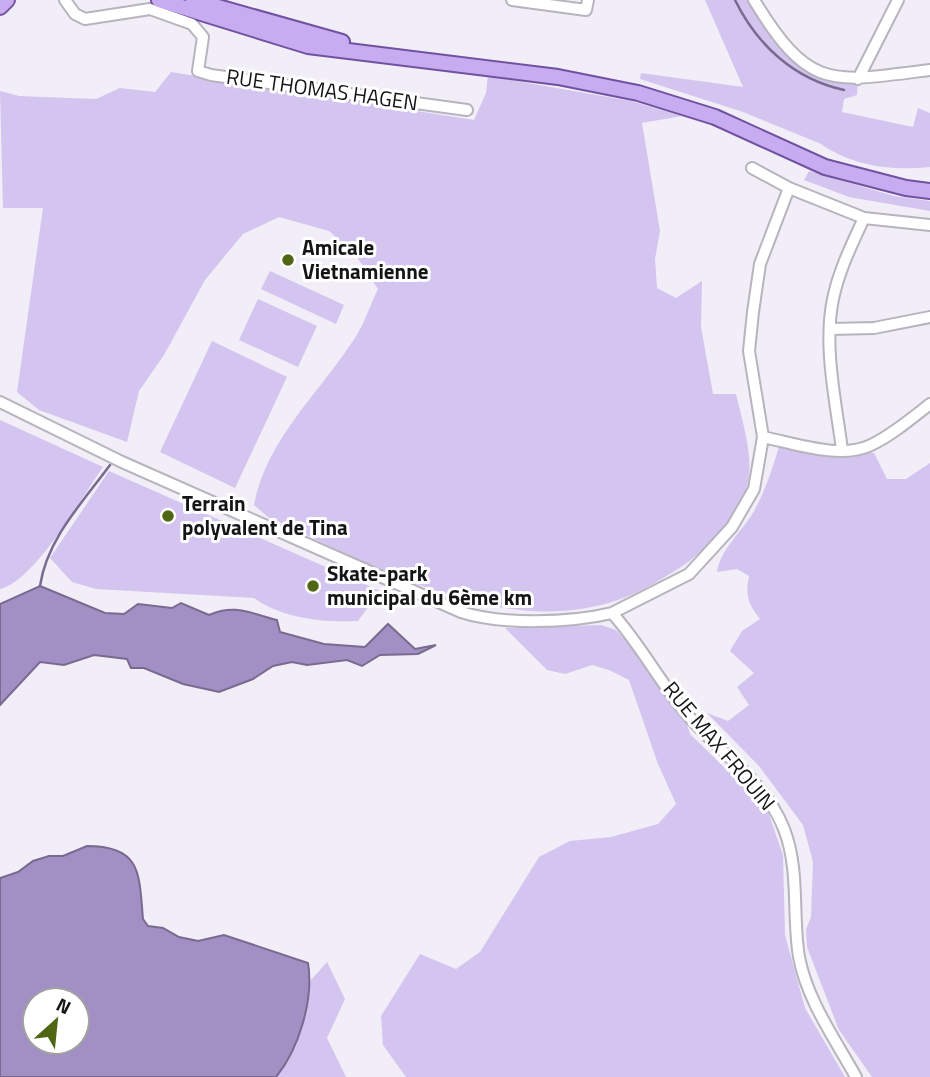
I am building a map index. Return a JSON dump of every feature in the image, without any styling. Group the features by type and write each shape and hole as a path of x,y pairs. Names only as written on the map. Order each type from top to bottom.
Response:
{"main road":[{"path":"0,7 7,0"},
{"path":"159,0 276,39 308,46 558,77 638,93 715,117 825,167 906,188 930,191"},
{"path":"193,0 314,36 429,61"}],"street":[{"name":"RUE THOMAS HAGEN","path":"65,0 75,15 85,19 150,9 192,24 202,37 198,71 212,75 467,110"},
{"path":"512,0 586,10 588,0"},
{"path":"754,0 786,48 799,60 825,74 858,79 930,70"},
{"path":"858,79 898,0"},
{"path":"752,168 789,188 864,218 930,225"},
{"path":"0,402 122,461 461,612 483,619 558,619 612,612 670,586 689,574 717,545 748,503 754,489 762,437 749,351 752,312 760,264 789,188"},
{"path":"842,450 831,361 833,301 840,273 864,218"},
{"path":"831,329 874,328 930,317"},
{"path":"762,437 842,450 870,446 930,404"},
{"name":"RUE MAX FROUIN","path":"612,612 692,721 750,777 777,813 789,847 799,955 804,974 817,1008 856,1077"}],"shaded area":[{"path":"705,0 754,0 799,60 858,79 857,95 844,99 842,112 913,127 918,108 930,113 930,167 887,167 859,162 743,112 640,79 641,73 743,87"},
{"path":"171,72 474,120 486,93 488,76 631,101 682,116 642,123 660,231 655,259 657,288 676,298 702,281 701,327 713,394 736,394 747,442 748,479 744,496 721,531 691,560 658,581 610,603 560,611 510,609 460,598 361,561 268,517 254,505 270,458 297,415 358,333 378,289 357,257 329,231 279,217 243,234 205,280 164,355 139,391 127,442 39,410 17,392 43,208 3,208 0,91 19,96 96,99 120,88 155,92"},
{"path":"809,171 894,196 930,201 930,211 849,197 804,180"},
{"path":"270,271 344,305 336,324 261,289"},
{"path":"258,299 317,326 298,367 239,340"},
{"path":"212,341 287,377 235,488 160,452"},
{"path":"0,420 103,467 43,555 14,582 0,589"},
{"path":"780,443 831,452 874,453 887,479 906,479 930,463 930,1077 872,1077 839,1030 807,947 806,930 811,917 813,862 803,825 759,766 707,713 728,721 749,705 737,687 754,673 730,651 742,631 760,619 748,599 749,576 737,569 717,572 727,548 758,503"},
{"path":"109,471 380,591 358,621 331,621 290,615 254,598 96,589 72,582 50,558"},
{"path":"40,586 105,613 124,614 138,604 172,608 181,603 209,615 236,610 277,620 280,632 324,644 365,647 388,624 415,649 436,645 418,654 380,655 362,666 347,660 307,665 292,662 273,666 253,679 219,692 183,684 144,668 131,668 127,659 94,655 64,665 40,662 0,705 0,604"},
{"path":"601,625 616,630 626,641 686,721 690,734 767,809 783,855 785,935 805,1008 845,1077 406,1077 383,1045 381,1016 420,954 456,969 480,952 539,857 570,841 611,837 658,824 676,804 658,764 629,680 592,665 565,674 547,670 505,628"},
{"path":"87,846 118,851 128,857 138,876 143,919 148,926 163,928 179,937 198,941 224,935 308,963 309,992 303,1023 292,1052 276,1077 0,1077 0,878 49,856 63,856"},
{"path":"327,962 345,999 327,1038 346,1077 265,1077 304,1016 311,980"}],"waterway":[{"path":"735,0 754,32 779,58 809,78 844,90"},
{"path":"40,586 44,569 58,537 110,465"}],"place":[{"name":"Amicale Vietnamienne","path":"288,260"},
{"name":"Terrain polyvalent de Tina","path":"168,516"},
{"name":"Skate-park municipal du 6ème km","path":"313,586"}]}
